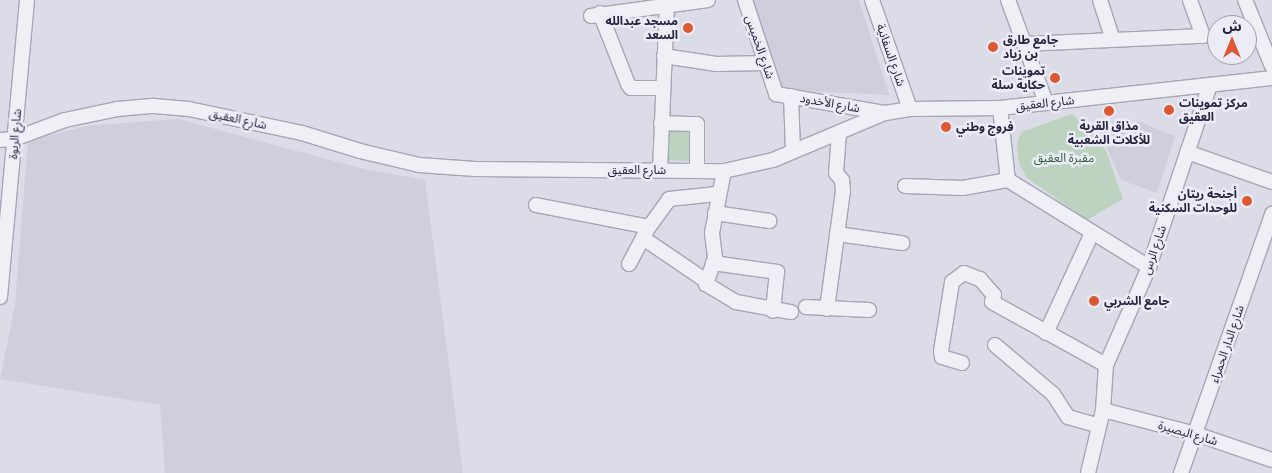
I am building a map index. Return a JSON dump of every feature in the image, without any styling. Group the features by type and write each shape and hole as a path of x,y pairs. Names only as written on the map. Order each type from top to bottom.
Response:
{"street":[{"name":"شارع الربوة","path":"0,297 27,0"},
{"path":"663,88 631,88 596,14 645,4 668,5 708,0"},
{"name":"شارع الخميس","path":"744,0 776,94"},
{"name":"شارع السفانية","path":"872,0 910,109"},
{"path":"1008,0 1046,103"},
{"path":"1100,0 1112,38"},
{"path":"1024,44 1112,38 1203,36 1190,0"},
{"path":"1245,0 1272,66"},
{"path":"660,170 664,56 668,5"},
{"path":"664,56 716,64 766,63"},
{"name":"شارع العقيق","path":"0,140 14,139 65,120 117,109 154,106 189,109 293,131 419,165 475,169 697,169 724,172 773,160 884,113 910,109 1000,108 1272,78"},
{"name":"شارع الرس","path":"1088,473 1103,410 1106,365 1149,267 1210,85"},
{"name":"شارع الأخدود","path":"776,94 884,113"},
{"path":"791,96 793,150"},
{"path":"1000,108 1008,180"},
{"path":"662,124 697,124 697,169"},
{"path":"827,309 843,191 842,180 836,173 838,133"},
{"path":"1186,152 1272,182"},
{"path":"706,281 713,263 717,194 724,172"},
{"path":"905,186 963,188 1008,180 1149,267"},
{"path":"629,264 646,233 669,199 717,194"},
{"path":"536,206 646,233 706,281 708,286 736,302 773,311 791,312"},
{"path":"715,213 769,221"},
{"name":"شارع الدار الحمراء","path":"1181,473 1272,214"},
{"path":"1046,333 1092,233"},
{"path":"837,234 902,243"},
{"path":"713,263 774,270 778,275 773,311"},
{"path":"962,363 942,357 941,351 952,282 957,276 964,273 980,279 994,295 992,302 1106,365"},
{"path":"806,307 869,310"},
{"path":"995,345 1053,394 1068,417 1099,426"},
{"name":"شارع البصيرة","path":"1103,410 1196,434 1272,460"}],"shaded area":[{"path":"753,0 859,0 889,95 783,90"},
{"path":"177,119 364,169 425,180 463,473 165,473 160,405 0,379 15,304 28,141 86,126"},
{"path":"1114,120 1135,128 1138,121 1175,136 1157,193 1121,180 1102,136"}],"green space":[{"name":"مقبرة العقيق","path":"1072,114 1095,134 1106,151 1123,199 1087,220 1027,178 1019,164 1017,143 1021,132"},
{"path":"665,129 692,130 691,161 664,160"}],"place":[{"name":"مسجد عبدالله السعد","path":"688,28"},
{"name":"جامع طارق بن زياد","path":"993,47"},
{"name":"تموينات حكاية سلة","path":"1055,78"},
{"name":"مركز تموينات العقيق","path":"1169,110"},
{"name":"مذاق القرية للأكلات الشعبية","path":"1109,111"},
{"name":"فروج وطني","path":"946,127"},
{"name":"أجنحة ريتان للوحدات السكنية","path":"1247,201"},
{"name":"جامع الشربي","path":"1094,301"}]}
